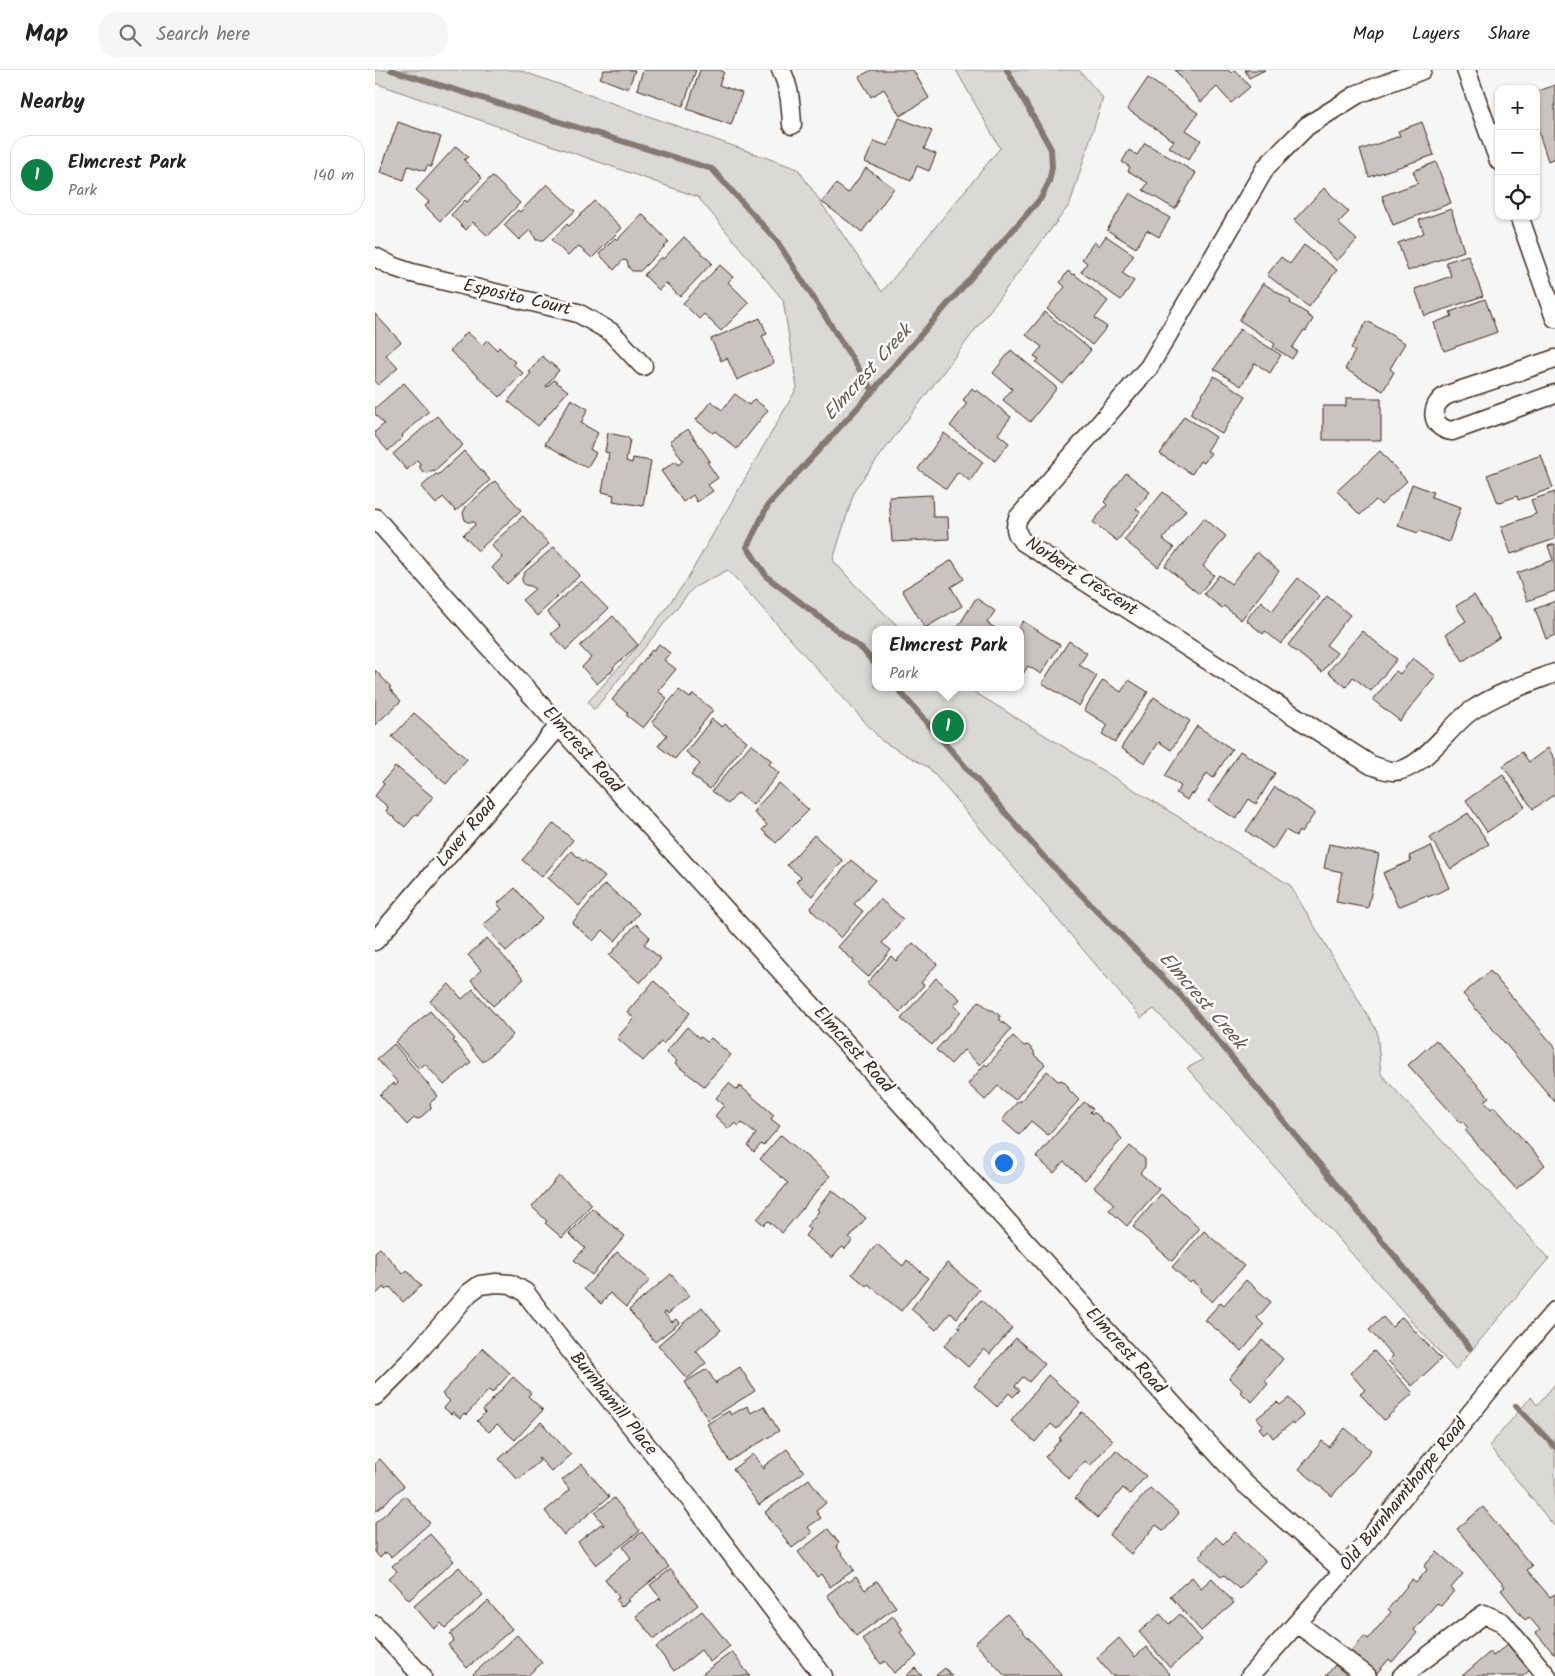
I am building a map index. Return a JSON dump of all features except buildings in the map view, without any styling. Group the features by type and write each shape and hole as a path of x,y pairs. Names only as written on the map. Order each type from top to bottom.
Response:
{"street":[{"path":"781,70 786,80 791,100 792,125"},
{"name":"Norbert Crescent","path":"1421,70 1357,94 1307,126 1266,167 1149,367 1018,518 1015,526 1017,534 1022,541 1371,764 1382,769 1401,770 1417,763 1426,756 1453,726 1471,711 1513,689 1555,673"},
{"path":"1466,70 1495,150"},
{"path":"1520,220 1555,318"},
{"name":"Esposito Court","path":"375,257 394,267 412,273 578,313 611,332 643,366"},
{"path":"1555,359 1447,395 1436,404 1434,416 1441,427 1452,431 1555,394"},
{"name":"Elmcrest Road","path":"375,518 559,726 1244,1483 1343,1571"},
{"name":"Laver Road","path":"375,941 559,726"},
{"name":"Burnhamill Place","path":"375,1396 411,1360 469,1293 480,1285 511,1284 525,1292 693,1503 823,1676"},
{"name":"Old Burnhamthorpe Road","path":"1250,1676 1343,1571 1555,1311"},
{"path":"1402,1676 1484,1614 1502,1622 1547,1676"},
{"path":"1297,1623 1367,1676"},
{"path":"375,1625 422,1676"}],"shaded area":[{"path":"375,70 519,70 798,169 882,292 1000,148 956,70 1079,70 1103,98 1070,204 855,489 833,560 855,585 898,626 872,626 872,691 973,691 1290,885 1377,1031 1381,1074 1549,1258 1455,1370 1187,1068 1203,1060 1154,1009 1141,1018 929,768 882,741 728,570 693,588 594,710 588,702 638,646 686,581 797,388 783,300 698,197 375,83"},
{"path":"1555,1384 1555,1527 1489,1446 1531,1397 1537,1405"}],"waterway":[{"path":"391,70 712,169 777,241 873,391"},
{"name":"Elmcrest Creek","path":"872,660 863,650 767,577 747,547 768,505 873,391 1041,198 1049,182 1052,167 1051,149 1007,70"},
{"name":"Elmcrest Creek","path":"899,691 1043,856 1183,998 1470,1348"},
{"name":"Elmcrest Creek","path":"1516,1406 1555,1447"}],"place":[{"name":"Elmcrest Park","path":"948,726"}]}
